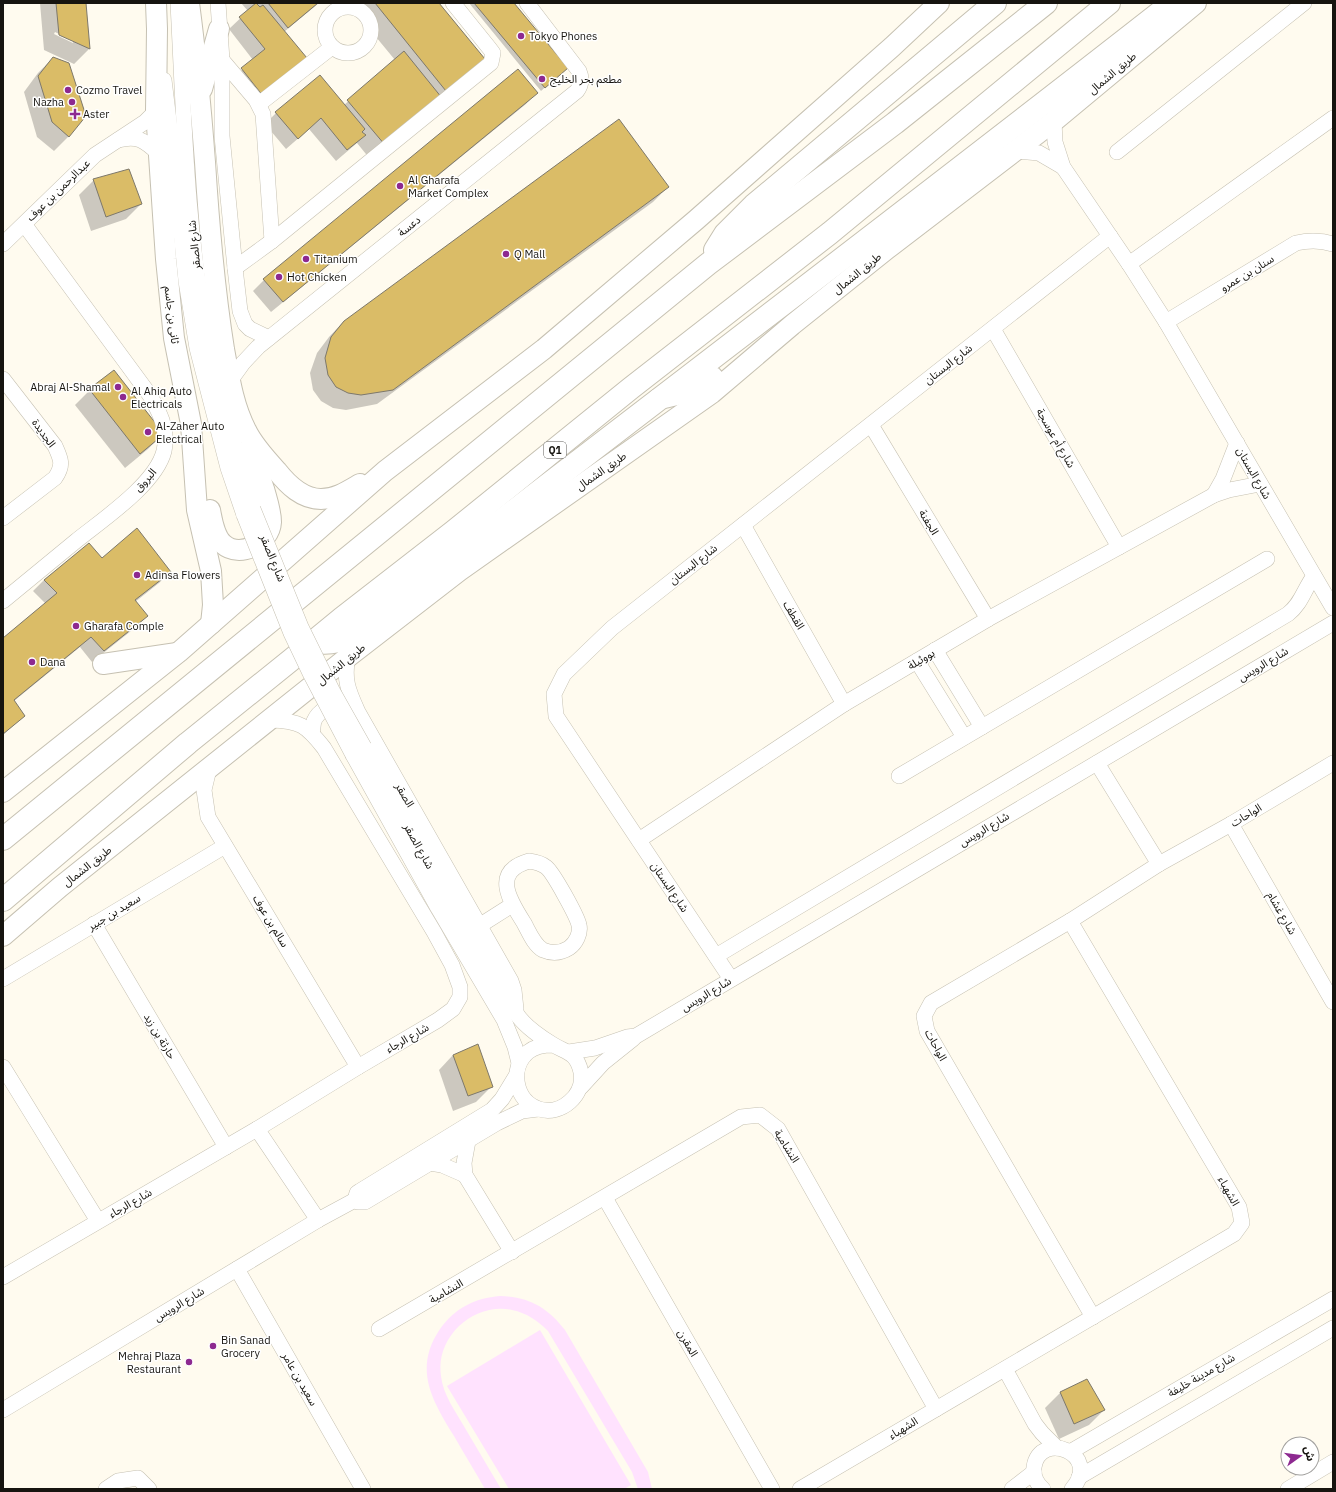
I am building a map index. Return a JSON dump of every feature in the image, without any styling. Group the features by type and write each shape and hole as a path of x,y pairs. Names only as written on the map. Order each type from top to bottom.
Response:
{"highway":[{"path":"708,264 725,234 754,205 995,3"},
{"path":"3,839 708,264 896,123 1046,3"},
{"name":"Q1","path":"3,900 188,743 314,642 341,618 453,532 625,393 830,233 1109,3"},
{"path":"314,642 327,643 348,638 658,399 993,144 1172,3"}],"main road":[{"name":"ثانى بن جاسم","path":"156,3 156,111 165,251 174,338 191,424 198,510 211,571 213,605 211,624"},
{"path":"189,3 200,98 212,261 217,304 230,381 237,408 246,431 270,511 271,524 267,535 258,544 247,549 234,549 223,544 217,535 212,520 191,424"},
{"name":"طريق الشمال","path":"3,936 60,887 348,657 459,571 712,393 792,325 887,249 1054,120 1196,3"},
{"path":"3,792 179,652 385,471 544,349 696,220 892,47 933,7"},
{"path":"200,98 219,29"},
{"path":"658,399 677,396 688,392 792,325"},
{"path":"246,431 285,482 305,496 321,499 340,495 385,471"},
{"path":"103,664 179,652"}],"street":[{"name":"شارع الصقر","path":"178,3 186,160 193,247 209,345 249,512 291,634 310,673 516,1014 525,1024 553,1045"},
{"path":"218,3 222,60 222,136 235,268 242,318 250,329 269,338"},
{"path":"235,268 272,241 491,63 493,53 453,3"},
{"name":"دعسة","path":"230,381 250,355 269,338 574,94 580,87 581,79 579,71 527,3"},
{"path":"1117,152 1304,3"},
{"name":"شارع الصقر","path":"157,29 192,321 205,382 228,468 249,512"},
{"path":"259,104 332,47"},
{"path":"222,60 259,104 264,121 272,241"},
{"name":"عبدالرحمن بن عوف","path":"3,244 81,168 96,155 145,122 156,111"},
{"path":"1129,264 1333,118"},
{"name":"شارع البستان","path":"1054,120 1055,142 1063,167 1129,264 1166,322 1314,576 1331,599"},
{"path":"117,140 132,138 139,139 146,142 158,153"},
{"name":"شارع البستان","path":"1015,151 1039,153 1063,167"},
{"name":"البروق","path":"3,601 129,498 149,478 158,465 164,451 165,435 163,420 149,394 24,224"},
{"name":"شارع البستان","path":"731,979 556,716 554,694 564,674 612,628 1110,236"},
{"name":"سنان بن عمرو","path":"1166,322 1296,243 1309,240 1322,240 1333,244"},
{"name":"شارع أم عوسجة","path":"993,329 1119,547"},
{"name":"الجديدة","path":"3,379 55,446 60,457 60,470 54,478 3,518"},
{"name":"الجفنة","path":"871,425 988,619"},
{"path":"1214,495 1228,467 1236,443"},
{"name":"بووثيلة","path":"639,840 844,704 988,619 1214,495 1237,488 1260,484"},
{"name":"القطف","path":"743,525 844,704"},
{"path":"899,776 1267,559"},
{"path":"716,956 1288,614 1300,602 1307,586 1314,576"},
{"name":"شارع الرويس","path":"581,1087 603,1063 636,1036 1333,622"},
{"path":"935,650 982,727"},
{"name":"الصقر","path":"348,657 346,681 358,712 511,981 514,990 516,1014"},
{"path":"917,661 964,737"},
{"path":"271,720 289,720 299,724 312,733 314,721 322,710 334,705 340,705 346,706 358,712"},
{"name":"شارع الرجاء","path":"3,1277 257,1129 438,1020 453,1009 460,997 460,986 452,965 434,932 324,748 312,733"},
{"name":"شارع الصقر","path":"358,751 438,908 504,1020 515,1047 517,1069"},
{"path":"1097,763 1159,864"},
{"name":"الواحات","path":"1094,1317 927,1031 924,1016 931,1003 1070,920 1159,864 1231,824 1333,763"},
{"name":"سالم بن عوف","path":"209,769 204,790 208,817 358,1067"},
{"name":"شارع غشام","path":"1231,824 1333,1002"},
{"name":"سعيد بن جبير","path":"3,979 94,924 222,840"},
{"path":"529,861 539,862 548,867 561,888 579,925 579,936 573,945 564,952 553,953 543,950 535,942 512,905 506,888 507,878 512,870 520,864 529,861"},
{"path":"479,926 512,905"},
{"name":"الشهباء","path":"800,1489 1234,1234 1242,1223 1239,1207 1070,920"},
{"name":"حارثة بن زيد","path":"94,924 226,1147"},
{"name":"شارع الرويس","path":"569,1052 595,1048 626,1037 636,1036"},
{"path":"553,1045 569,1052 577,1061 581,1073 581,1087 574,1097 564,1106 552,1110 538,1109 522,1112 512,1116 497,1123 365,1202 358,1202 355,1200 357,1193 360,1191 492,1110 502,1099 517,1069 528,1052 540,1046 553,1045"},
{"path":"3,1067 98,1221"},
{"path":"517,1069 518,1090 526,1102 538,1109"},
{"name":"النشامية","path":"379,1329 741,1118 760,1115 778,1129 936,1409"},
{"path":"257,1129 318,1220"},
{"path":"468,1141 464,1163 465,1175 512,1252"},
{"path":"430,1163 442,1165 465,1175"},
{"name":"المقرن","path":"604,1198 772,1489"},
{"name":"شارع الرويس","path":"3,1410 318,1220 355,1200"},
{"name":"سعيد بن عامر","path":"237,1269 363,1489"},
{"name":"شارع مدينة خليفة","path":"1034,1468 1038,1458 1043,1452 1049,1449 1063,1450 1333,1299"},
{"path":"1076,1483 1333,1328"},
{"path":"1005,1369 1035,1424 1042,1433 1063,1450 1075,1457 1079,1463 1080,1470 1076,1483"},
{"path":"1035,1424 1035,1479 1043,1489"},
{"path":"1288,1489 1333,1462"},
{"path":"1012,1489 1034,1468"},
{"path":"106,1489 118,1481 138,1478 149,1489"}],"shaded area":[{"path":"500,1296 520,1298 537,1305 551,1315 565,1330 648,1472 652,1489 638,1489 632,1472 548,1331 523,1313 512,1310 498,1309 484,1311 471,1317 460,1325 444,1348 441,1362 442,1383 447,1397 501,1489 485,1489 446,1423 433,1397 427,1371 428,1358 432,1344 440,1329 452,1315 466,1305 482,1299"},
{"path":"540,1330 631,1485 624,1489 509,1489 447,1386"}],"building":[{"path":"56,3 86,3 90,49 59,35"},
{"path":"256,3 260,7 263,5 307,58 263,96 241,68 265,49 239,17"},
{"path":"268,3 318,3 288,28"},
{"path":"375,3 439,3 485,59 446,91"},
{"name":"Tokyo Phones","path":"474,3 514,3 568,68 545,88"},
{"path":"404,51 442,98 385,145 347,100"},
{"path":"53,57 69,63 86,116 69,137 52,122 38,76"},
{"name":"Al Gharafa Market Complex","path":"518,69 538,93 283,302 263,279"},
{"path":"320,75 365,129 362,132 366,135 347,150 321,118 298,139 275,112"},
{"name":"Q Mall","path":"619,119 669,187 393,390 361,395 348,393 336,387 328,375 325,358 331,337 344,321"},
{"path":"129,169 142,204 106,217 93,179"},
{"path":"114,370 164,434 140,454 89,389"},
{"name":"Gharafa Comple","path":"137,528 171,572 135,600 148,616 104,651 91,637 14,700 25,716 3,734 3,638 57,593 44,580 89,543 102,558"},
{"path":"478,1044 493,1087 468,1096 453,1055"},
{"path":"1087,1379 1105,1410 1074,1424 1060,1392"}],"place":[{"name":"Tokyo Phones","path":"521,36"},
{"name":"مطعم بحر الخليج","path":"542,79"},
{"name":"Cozmo Travel","path":"68,90"},
{"name":"Nazha","path":"72,102"},
{"name":"Aster","path":"75,114"},
{"name":"Al Gharafa Market Complex","path":"400,186"},
{"name":"Q Mall","path":"506,254"},
{"name":"Titanium","path":"306,259"},
{"name":"Hot Chicken","path":"279,277"},
{"name":"Abraj Al-Shamal","path":"118,387"},
{"name":"Al Ahiq Auto Electricals","path":"123,397"},
{"name":"Al-Zaher Auto Electrical","path":"148,432"},
{"name":"Adinsa Flowers","path":"137,575"},
{"name":"Gharafa Comple","path":"76,626"},
{"name":"Dana","path":"32,662"},
{"name":"Bin Sanad Grocery","path":"213,1346"},
{"name":"Mehraj Plaza Restaurant","path":"189,1362"}]}
